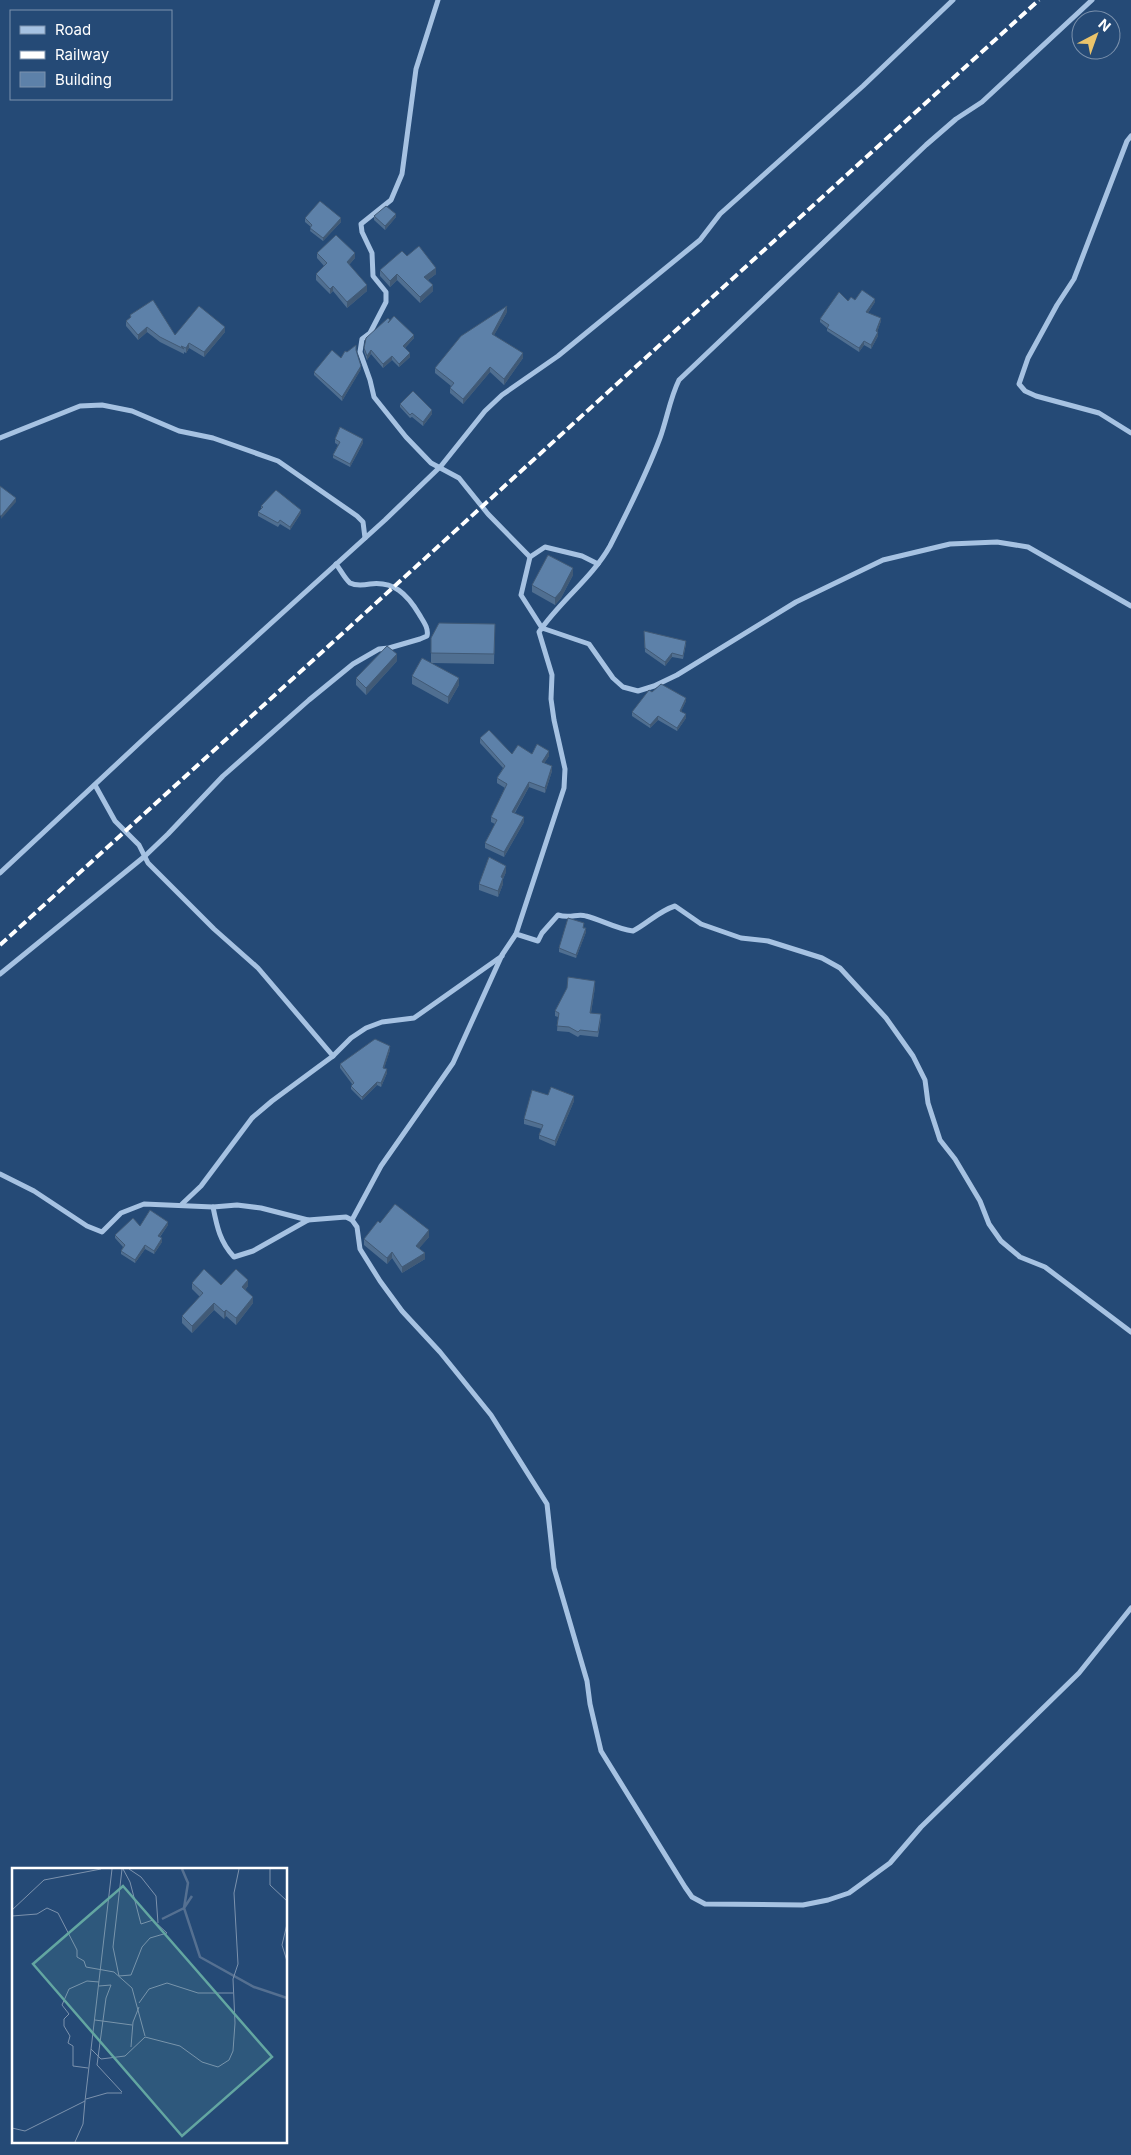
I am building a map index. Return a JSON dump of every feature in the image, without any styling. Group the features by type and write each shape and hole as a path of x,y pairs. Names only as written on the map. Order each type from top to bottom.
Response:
{"street":[{"path":"438,0 416,69 402,174 391,200 361,224 362,232 372,253 373,276 386,292 386,302 370,333 362,339 360,352 374,397 406,437 431,462 459,478 488,514 530,557"},
{"path":"0,873 441,466 485,411 502,395 558,356 700,240 720,214 864,86 954,0"},
{"path":"352,1220 381,1166 453,1063 502,955 516,934 564,788 565,769 551,699 552,675 539,632 598,564 610,546 660,439 673,392 679,380 926,146 956,119 982,102 1092,0"},
{"path":"1131,136 1127,141 1074,279 1057,305 1028,358 1019,384 1025,391 1036,396 1099,413 1131,433"},
{"path":"0,438 80,406 102,405 132,411 179,431 213,438 278,461 357,516 363,522 365,538"},
{"path":"598,564 582,556 545,547 530,557 521,596 542,628 589,644 613,678 623,687 638,691 677,675 796,602 882,560 911,552 959,544 996,542 1028,547 1131,606"},
{"path":"0,974 144,856 168,834 223,776 353,664 379,649 389,648 427,636 426,625 413,604 400,590 383,582 360,585 350,583 336,564"},
{"path":"95,785 115,821 139,845 148,863 214,929 265,975 333,1056"},
{"path":"516,934 538,941 542,933 558,915 568,918 584,915 603,923 633,931 664,910 675,906 701,924 741,938 768,941 822,958 840,968 886,1018 913,1056 925,1080 931,1116 940,1140 955,1159 980,1201 989,1224 1001,1241 1020,1257 1044,1267 1131,1332"},
{"path":"182,1204 201,1186 252,1118 333,1056 366,1028 382,1022 414,1018 502,955"},
{"path":"0,1174 34,1191 87,1226 102,1232 121,1213 144,1204 182,1204 213,1207 236,1205 262,1208 308,1220 346,1217 352,1220 357,1227 360,1249 380,1282 402,1311 440,1352 491,1415 547,1504 554,1568 587,1681 590,1704 601,1751 684,1887 692,1897 705,1904 803,1905 849,1893 890,1863 921,1827 1079,1673 1131,1608"},
{"path":"213,1207 218,1231 224,1246 234,1257 253,1251 308,1220"}],"building":[{"path":"320,201 341,218 323,238 310,228 312,225 305,218"},
{"path":"386,206 396,214 385,226 374,216"},
{"path":"336,235 355,253 347,262 367,285 347,302 333,286 330,289 316,274 327,263 317,253"},
{"path":"419,246 436,268 424,277 433,285 420,297 397,274 390,281 380,270 402,251 407,256"},
{"path":"862,290 875,299 866,312 881,318 876,331 878,332 871,345 864,341 859,348 827,328 829,325 820,319 839,292 848,301 851,297 855,300"},
{"path":"153,300 175,335 199,306 225,327 204,352 189,343 186,348 181,346 184,349 160,337 147,327 138,335 126,321 131,317 130,315"},
{"path":"507,306 492,334 523,353 504,379 490,367 463,399 450,388 454,383 435,368 461,336"},
{"path":"394,316 414,335 403,346 410,353 399,364 392,356 383,364 371,350 367,356 364,348 366,338 388,318 390,320 388,323"},
{"path":"356,345 361,366 342,397 314,372 332,350 341,358 345,351 347,352"},
{"path":"413,391 432,410 423,422 412,413 410,415 400,404"},
{"path":"340,427 363,439 350,464 333,455 340,442 335,439"},
{"path":"0,486 16,498 1,516 0,515"},
{"path":"276,490 301,510 290,527 280,520 278,523 258,512"},
{"path":"548,555 573,568 561,591 555,598 532,585"},
{"path":"439,623 495,624 494,654 431,653 431,638"},
{"path":"644,631 686,641 683,656 672,653 665,662 645,648"},
{"path":"387,646 397,654 366,688 356,678"},
{"path":"422,658 459,678 448,697 412,676"},
{"path":"661,684 686,698 680,711 686,714 677,728 658,716 650,725 632,712 649,690 652,692"},
{"path":"489,730 512,754 518,745 532,754 537,744 549,751 542,762 552,766 545,788 529,782 512,812 524,817 504,852 485,843 497,820 491,817 507,784 497,778 505,766 480,738"},
{"path":"489,857 506,866 498,891 479,884"},
{"path":"568,918 584,923 583,928 586,928 576,955 559,948"},
{"path":"568,977 595,981 590,1013 601,1014 598,1032 580,1030 578,1032 569,1027 557,1026 559,1013 555,1011 567,988"},
{"path":"375,1039 390,1046 383,1068 387,1069 381,1083 377,1082 362,1097 351,1086 354,1083 340,1064"},
{"path":"551,1087 574,1096 555,1141 539,1135 543,1125 524,1119 532,1090 548,1095"},
{"path":"395,1204 429,1230 416,1246 425,1253 402,1267 392,1252 387,1258 364,1239"},
{"path":"150,1210 168,1222 158,1236 162,1238 154,1251 145,1245 135,1260 121,1251 125,1245 115,1235 133,1218 140,1226"},
{"path":"204,1269 221,1285 236,1269 248,1280 242,1287 253,1297 236,1318 226,1310 224,1312 214,1303 192,1326 182,1316 203,1293 192,1283"}],"railway":[{"path":"0,945 1039,0"}]}
